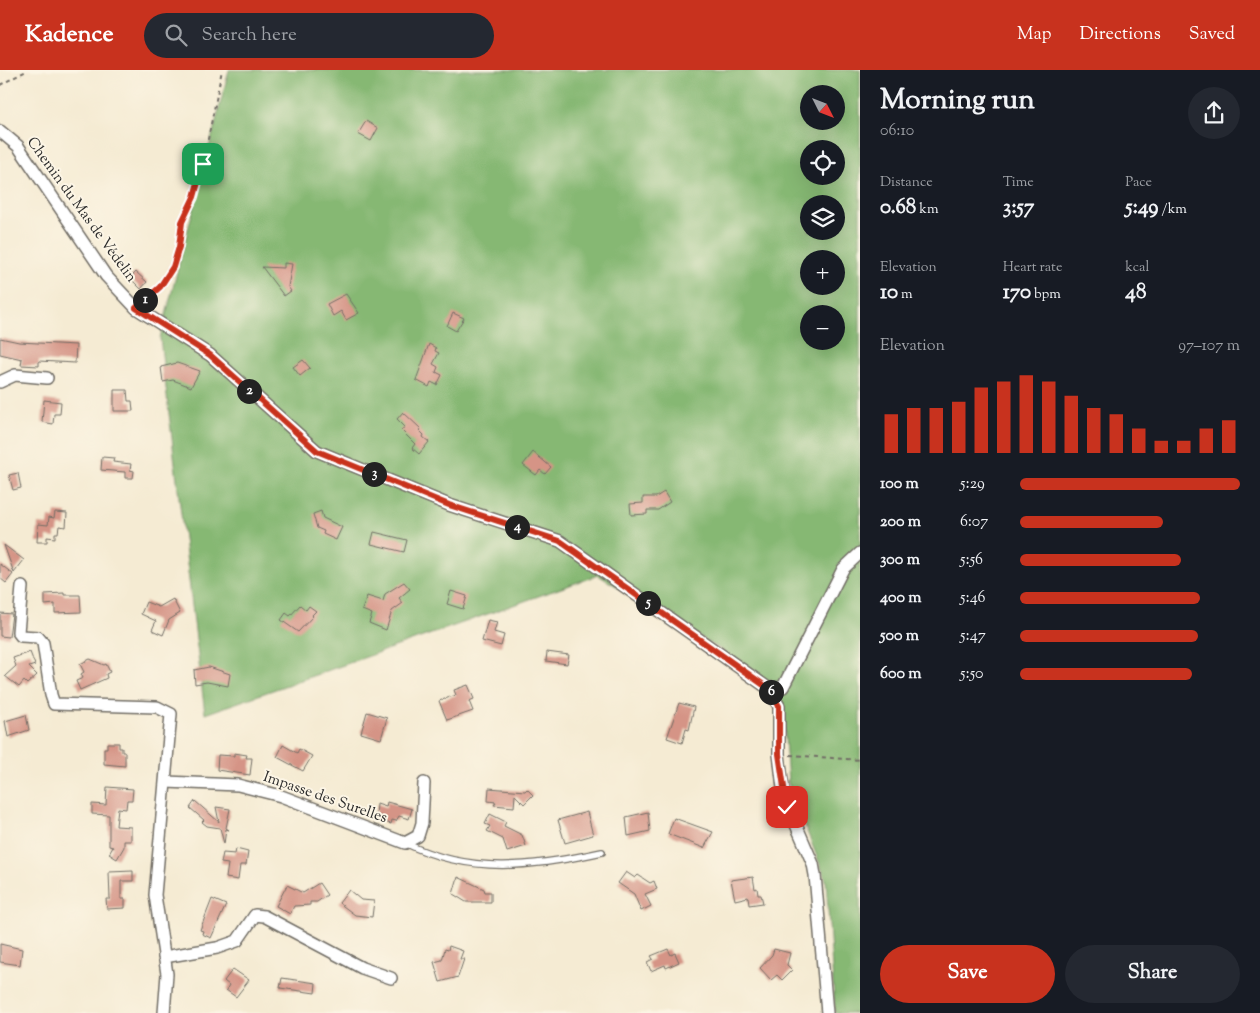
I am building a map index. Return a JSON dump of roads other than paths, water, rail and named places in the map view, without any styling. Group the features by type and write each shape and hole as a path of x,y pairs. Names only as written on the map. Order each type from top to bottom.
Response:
{"street":[{"name":"Chemin du Mas de Védelin","path":"0,131 18,146 106,276 136,308 210,355 317,451 449,505 560,541 768,688 779,706 779,754 787,807 806,847 815,875 827,1013"},
{"path":"0,382 15,375 47,378"},
{"path":"768,688 783,687 843,569 860,553"},
{"path":"22,587 18,632 20,636 38,637 43,643 50,696 54,704 157,707 171,714 155,896 167,974 164,1013"},
{"name":"Impasse des Surelles","path":"166,782 238,785 281,796 405,843"},
{"path":"405,843 418,836 422,823 424,782"},
{"path":"164,957 218,948 237,941 255,915 264,916 362,968 391,978"}],"lane":[{"path":"405,843 427,853 483,866 524,866 602,852"}]}
